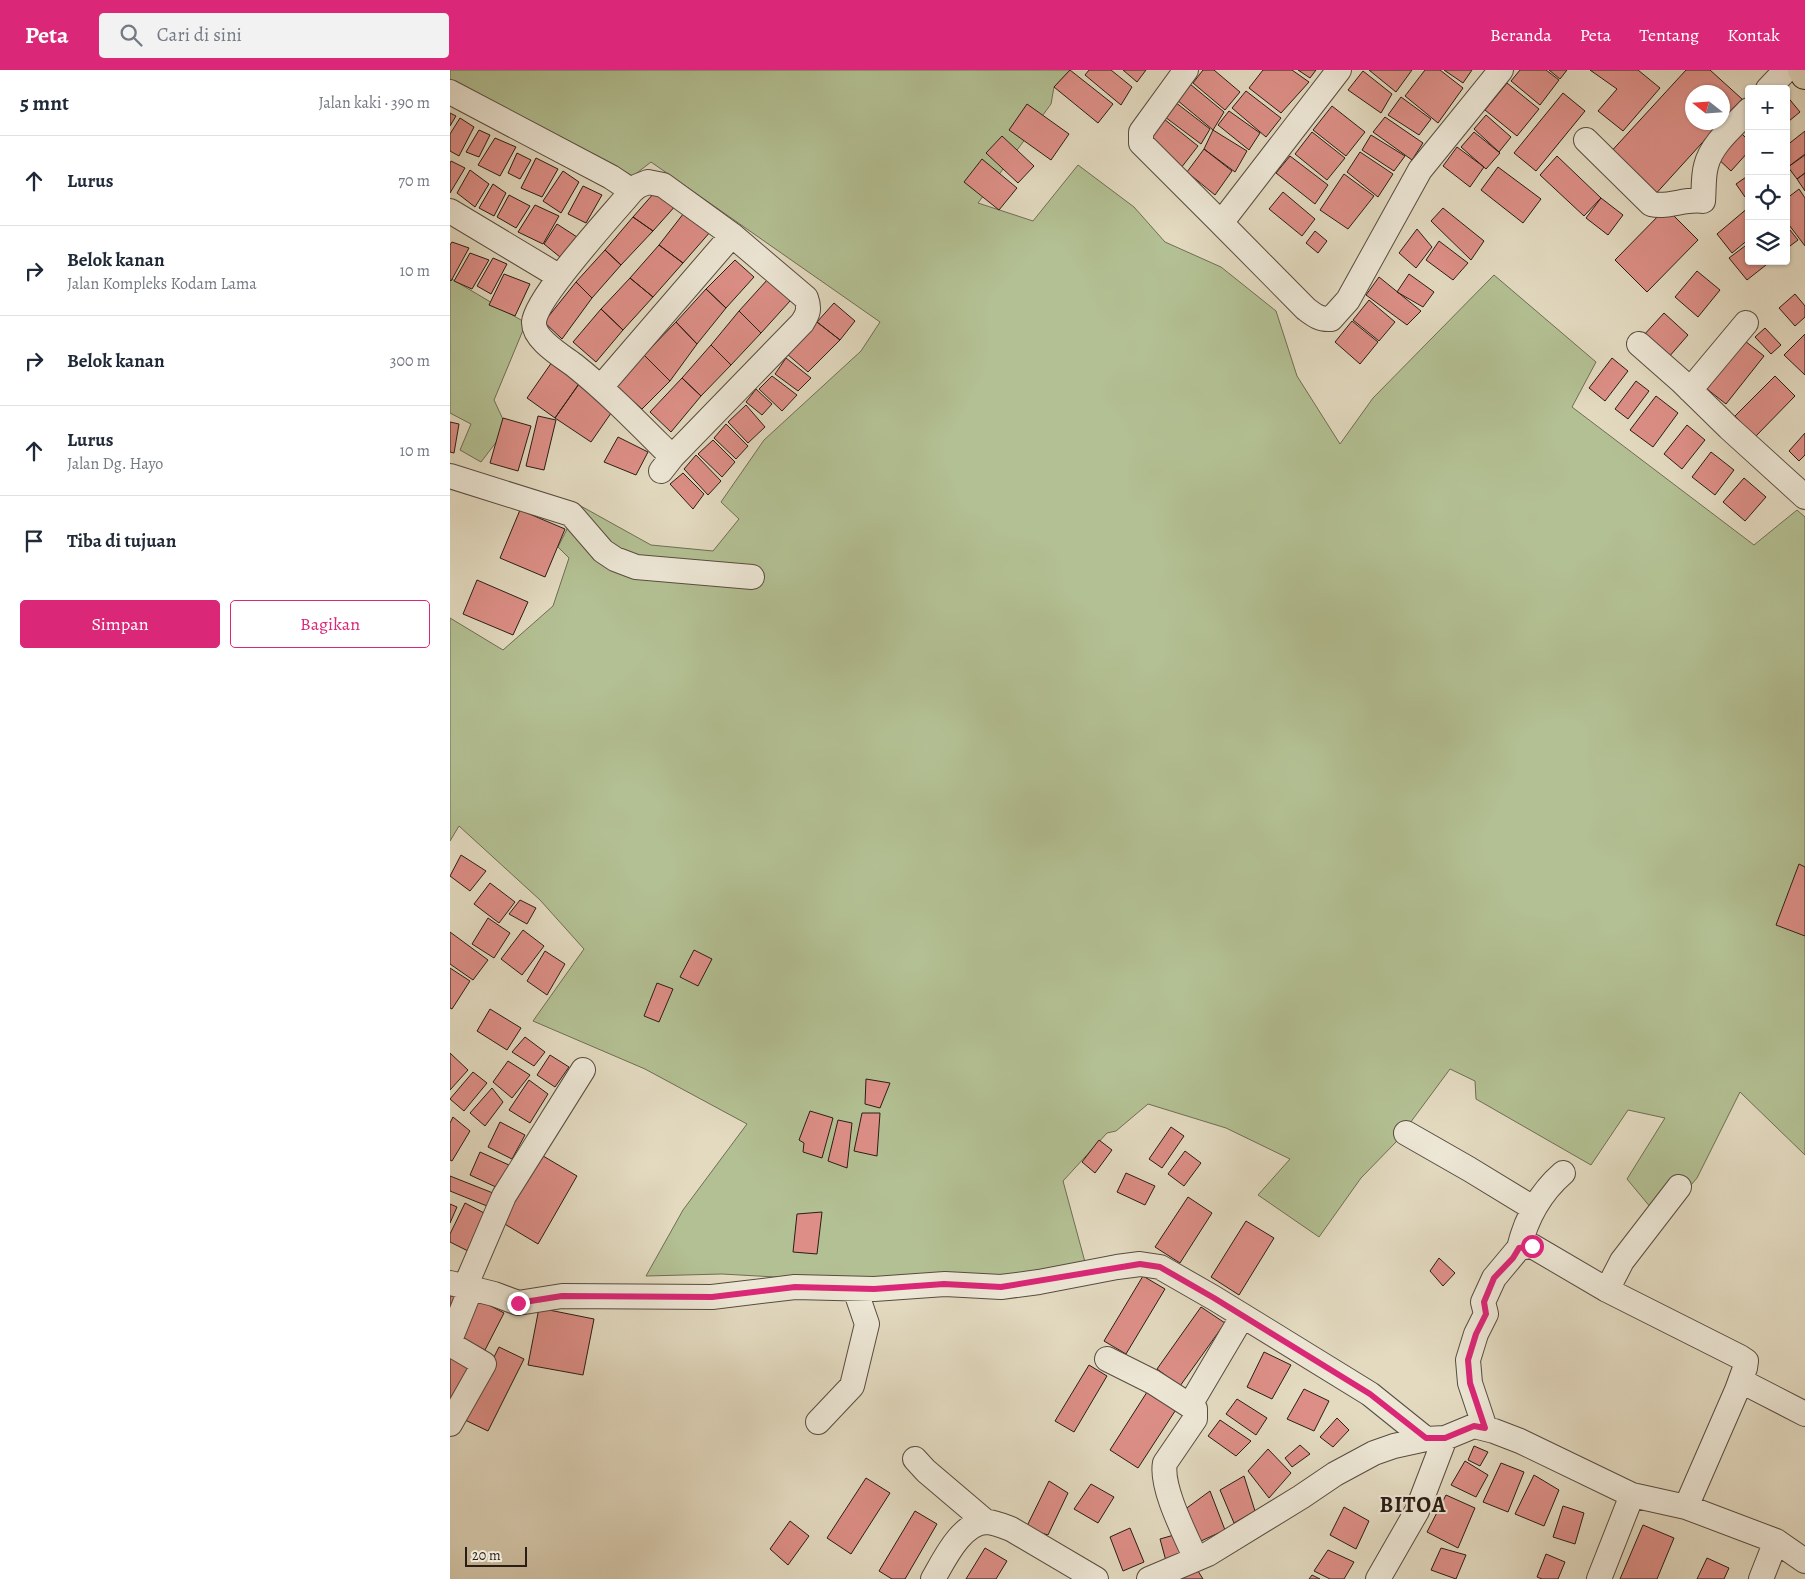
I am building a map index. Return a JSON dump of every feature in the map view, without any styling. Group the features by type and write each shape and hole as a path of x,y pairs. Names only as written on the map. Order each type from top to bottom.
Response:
{"main road":[{"path":"1802,70 1805,75"}],"street":[{"path":"1186,70 1147,122 1141,132 1141,143 1306,309 1317,317 1324,319 1331,319 1348,300 1420,170 1501,70"},
{"path":"1221,223 1339,70"},
{"path":"1772,85 1786,70"},
{"path":"450,92 632,191"},
{"path":"1586,140 1650,204 1664,206 1695,200 1703,201 1706,165 1711,153 1745,114"},
{"path":"648,182 663,185 732,235 806,298 809,311 802,324 666,464 601,386 541,340 534,323 537,310 560,277 632,191 648,182"},
{"path":"450,211 560,277"},
{"path":"601,386 732,235"},
{"path":"1690,390 1746,324"},
{"path":"1639,344 1805,497"},
{"path":"450,476 570,514 604,550 616,559 636,567 752,576"},
{"path":"450,1340 462,1286 504,1196 583,1070"},
{"path":"1406,1133 1533,1208"},
{"path":"1485,1428 1470,1383 1468,1360 1476,1334 1486,1314 1484,1302 1494,1278 1513,1258 1519,1248 1523,1231 1533,1208 1553,1182 1563,1173"},
{"path":"1607,1290 1622,1261 1679,1187"},
{"path":"1519,1248 1532,1246 1607,1290 1746,1361 1741,1381 1686,1507"},
{"path":"462,1286 518,1303 562,1296 712,1297 795,1287 874,1289 944,1284 1001,1287 1140,1264 1160,1267 1370,1394 1436,1438"},
{"path":"818,1422 852,1386 866,1324 855,1289"},
{"path":"1190,1404 1242,1316"},
{"path":"450,1344 484,1364 450,1424"},
{"path":"1108,1359 1153,1382 1190,1404 1195,1409 1195,1419 1165,1463 1163,1471 1171,1500 1196,1559"},
{"path":"1741,1381 1805,1414"},
{"path":"1149,1579 1208,1554 1335,1474 1374,1453 1394,1446 1436,1438 1474,1426 1485,1428 1520,1441 1632,1495 1686,1507 1776,1541 1805,1561"},
{"path":"1378,1579 1417,1511 1436,1438"},
{"path":"915,1459 926,1471 986,1522 1011,1529 1096,1579"},
{"path":"1599,1579 1632,1495"},
{"path":"933,1579 953,1545 961,1536 970,1528 986,1522"},
{"path":"1761,1579 1776,1541"}],"green space":[{"path":"450,70 1070,70 1054,87 1051,104 978,203 1033,221 1078,165 1134,207 1165,242 1221,267 1276,311 1297,376 1340,444 1373,398 1494,275 1596,362 1572,407 1754,545 1797,510 1805,517 1805,1155 1740,1092 1697,1178 1661,1220 1627,1179 1665,1118 1628,1110 1591,1165 1476,1099 1475,1081 1450,1069 1396,1142 1361,1178 1319,1237 1258,1195 1290,1159 1226,1128 1148,1104 1116,1131 1107,1133 1063,1181 1085,1262 990,1278 811,1279 722,1274 646,1276 683,1210 747,1124 645,1069 533,1021 584,949 540,900 459,826 450,841 450,618 503,650 553,606 569,558 558,547 579,505 651,545 713,551 739,519 721,502 764,440 861,351 880,322 651,162 633,176 450,85"},
{"path":"450,278 526,323 494,400 507,428 481,462 460,450 471,424 450,413"}],"building":[{"path":"1070,70 1113,104 1098,123 1054,87"},
{"path":"1089,70 1111,70 1132,87 1121,105 1085,75"},
{"path":"1123,70 1146,70 1137,82"},
{"path":"1203,70 1214,70 1240,92 1225,110 1193,83"},
{"path":"1263,70 1292,70 1309,82 1281,113 1249,88"},
{"path":"1298,70 1316,70 1310,78"},
{"path":"1369,70 1412,70 1396,92"},
{"path":"1425,70 1440,70 1463,88 1438,123 1405,96"},
{"path":"1444,70 1472,70 1463,83"},
{"path":"1520,70 1546,70 1559,80 1540,105 1511,81"},
{"path":"1549,70 1567,70 1560,79"},
{"path":"1590,70 1638,70 1660,88 1623,131 1598,111 1617,89"},
{"path":"1686,70 1710,70 1727,85 1685,85 1685,130 1714,130 1652,198 1607,156"},
{"path":"1363,71 1392,94 1381,113 1348,90"},
{"path":"1507,83 1539,109 1517,136 1485,110"},
{"path":"1190,84 1224,112 1213,130 1177,100"},
{"path":"1730,88 1742,99 1730,112"},
{"path":"1246,91 1281,118 1266,137 1232,108"},
{"path":"1563,93 1585,111 1536,171 1514,153"},
{"path":"1401,97 1431,119 1419,135 1388,115"},
{"path":"1790,100 1800,112 1790,120"},
{"path":"1175,102 1210,129 1201,144 1165,117"},
{"path":"1027,104 1069,134 1051,160 1009,130"},
{"path":"1332,106 1365,132 1346,156 1313,130"},
{"path":"1229,111 1260,133 1249,150 1218,125"},
{"path":"450,113 456,116 450,126"},
{"path":"1486,115 1511,137 1499,152 1474,129"},
{"path":"1385,117 1423,143 1412,160 1373,132"},
{"path":"460,118 474,127 459,156 450,151 450,134"},
{"path":"1164,119 1198,146 1181,168 1148,141"},
{"path":"479,130 490,135 479,157 466,152"},
{"path":"1213,130 1247,151 1235,172 1204,149"},
{"path":"1739,131 1745,137 1745,155 1731,171 1715,156"},
{"path":"1805,131 1805,154 1790,165 1790,143"},
{"path":"1312,132 1345,158 1327,180 1295,154"},
{"path":"1474,132 1500,153 1486,169 1461,147"},
{"path":"1371,135 1405,156 1394,171 1362,150"},
{"path":"1002,136 1034,166 1018,183 986,153"},
{"path":"495,138 516,147 500,176 478,165"},
{"path":"1457,147 1484,167 1470,187 1443,166"},
{"path":"1204,149 1232,171 1215,195 1187,172"},
{"path":"1360,152 1393,174 1378,197 1347,172"},
{"path":"517,153 531,160 520,179 508,173"},
{"path":"1805,155 1805,173 1797,179 1790,170 1790,166"},
{"path":"1290,156 1328,185 1315,204 1276,173"},
{"path":"1557,156 1601,198 1584,216 1540,175"},
{"path":"536,158 558,169 542,197 521,188"},
{"path":"982,159 1017,188 999,210 964,182"},
{"path":"451,161 465,168 450,193 450,163"},
{"path":"1498,167 1541,199 1523,223 1481,190"},
{"path":"470,170 489,184 475,207 457,193"},
{"path":"563,171 579,182 561,213 543,201"},
{"path":"1805,173 1805,191 1797,179"},
{"path":"1344,174 1374,196 1348,229 1320,210"},
{"path":"1745,178 1745,197 1736,184"},
{"path":"493,184 506,193 494,216 479,208"},
{"path":"661,185 677,204 653,231 633,217"},
{"path":"583,186 602,195 586,223 568,214"},
{"path":"1799,189 1805,198 1805,246 1790,226 1790,196"},
{"path":"1283,192 1315,219 1302,236 1269,209"},
{"path":"509,195 530,206 516,228 497,217"},
{"path":"1601,198 1623,215 1608,235 1586,218"},
{"path":"535,205 559,216 543,244 518,232"},
{"path":"1443,208 1484,241 1471,260 1431,221"},
{"path":"1666,208 1698,240 1647,292 1615,260"},
{"path":"687,209 711,231 683,263 659,245"},
{"path":"1745,210 1745,242 1732,253 1717,234"},
{"path":"633,217 653,231 621,265 605,250"},
{"path":"557,224 577,237 560,257 544,244"},
{"path":"1417,229 1432,247 1416,268 1399,253"},
{"path":"1790,230 1798,240 1790,246"},
{"path":"1315,231 1327,241 1318,253 1306,243"},
{"path":"1439,241 1468,263 1453,280 1426,260"},
{"path":"452,242 469,248 451,281 450,245"},
{"path":"659,245 683,263 653,297 630,278"},
{"path":"1745,246 1745,265 1766,265 1747,280 1729,258"},
{"path":"605,250 621,265 592,298 576,282"},
{"path":"470,253 489,260 472,289 454,281"},
{"path":"493,258 507,264 491,294 477,286"},
{"path":"735,260 754,277 726,308 706,289"},
{"path":"1697,271 1720,290 1698,317 1675,297"},
{"path":"504,274 530,284 515,316 489,305"},
{"path":"1409,274 1434,292 1423,307 1397,292"},
{"path":"1379,277 1421,311 1407,325 1366,295"},
{"path":"630,278 653,297 623,330 601,309"},
{"path":"768,279 790,301 761,333 739,311"},
{"path":"576,282 592,298 562,339 544,322"},
{"path":"706,289 726,308 697,344 676,322"},
{"path":"1795,294 1805,306 1805,317 1795,326 1779,308"},
{"path":"1369,300 1395,322 1379,341 1353,320"},
{"path":"834,303 855,321 840,340 817,322"},
{"path":"601,309 623,330 596,362 573,342"},
{"path":"739,311 761,333 731,365 711,345"},
{"path":"1664,313 1688,335 1668,358 1643,336"},
{"path":"1352,321 1378,342 1360,364 1335,342"},
{"path":"676,322 697,344 670,381 644,355"},
{"path":"817,322 840,340 808,372 787,354"},
{"path":"1765,328 1781,345 1771,354 1755,337"},
{"path":"1805,334 1805,375 1784,355"},
{"path":"1745,341 1764,356 1726,404 1707,389"},
{"path":"711,345 731,365 701,396 682,378"},
{"path":"644,355 670,381 642,409 616,386"},
{"path":"786,358 811,378 798,391 775,374"},
{"path":"1612,358 1628,371 1605,401 1589,388"},
{"path":"552,362 581,381 555,418 527,398"},
{"path":"772,376 797,395 782,411 759,389"},
{"path":"1775,376 1795,396 1755,437 1735,416"},
{"path":"682,378 701,396 671,432 650,412"},
{"path":"581,381 616,406 591,442 555,418"},
{"path":"1636,381 1649,391 1628,419 1615,409"},
{"path":"756,389 772,404 762,415 746,402"},
{"path":"1656,396 1678,413 1653,447 1630,430"},
{"path":"746,405 765,427 748,443 728,422"},
{"path":"538,416 556,420 544,470 526,466"},
{"path":"503,418 531,426 518,471 490,463"},
{"path":"450,422 459,424 454,453 450,452"},
{"path":"726,424 748,446 736,459 714,438"},
{"path":"1687,425 1705,440 1682,469 1664,454"},
{"path":"1805,433 1805,455 1799,461 1789,451"},
{"path":"618,437 648,452 636,475 604,462"},
{"path":"713,440 735,462 722,477 698,454"},
{"path":"1711,452 1734,470 1715,495 1692,477"},
{"path":"696,455 721,481 708,495 684,469"},
{"path":"683,473 704,494 693,509 670,484"},
{"path":"1744,478 1766,497 1745,521 1723,502"},
{"path":"520,510 565,529 545,577 500,558"},
{"path":"477,580 528,602 513,635 463,614"},
{"path":"461,855 486,871 470,891 450,876"},
{"path":"1799,864 1805,867 1805,936 1776,925"},
{"path":"490,883 515,902 499,923 474,904"},
{"path":"520,900 536,908 527,924 509,914"},
{"path":"488,918 510,933 494,958 472,944"},
{"path":"523,930 544,946 522,975 501,959"},
{"path":"450,932 488,960 473,980 450,964"},
{"path":"694,950 712,959 698,986 680,977"},
{"path":"545,951 565,964 547,995 527,981"},
{"path":"450,968 470,981 452,1009 450,1008"},
{"path":"657,983 673,989 659,1022 644,1016"},
{"path":"490,1009 521,1028 507,1050 477,1031"},
{"path":"525,1037 545,1052 534,1066 512,1052"},
{"path":"450,1053 468,1070 450,1090"},
{"path":"550,1055 569,1067 555,1087 537,1075"},
{"path":"508,1061 530,1075 512,1098 493,1082"},
{"path":"473,1072 487,1083 464,1111 450,1099"},
{"path":"866,1079 890,1083 880,1108 865,1104"},
{"path":"529,1080 548,1094 530,1123 509,1110"},
{"path":"492,1088 503,1102 485,1126 470,1113"},
{"path":"810,1111 833,1118 822,1158 803,1152 804,1143 799,1140"},
{"path":"862,1113 880,1113 877,1156 854,1151"},
{"path":"453,1117 470,1131 452,1161 450,1160 450,1123"},
{"path":"838,1120 852,1123 847,1168 828,1161"},
{"path":"500,1122 525,1135 512,1159 488,1147"},
{"path":"1171,1127 1184,1136 1162,1168 1149,1159"},
{"path":"1099,1140 1112,1150 1095,1173 1082,1162"},
{"path":"1185,1151 1201,1163 1184,1186 1168,1174"},
{"path":"480,1152 509,1165 498,1188 470,1175"},
{"path":"538,1153 577,1176 538,1244 498,1220"},
{"path":"1126,1173 1155,1186 1145,1205 1117,1192"},
{"path":"450,1176 493,1193 487,1206 450,1191"},
{"path":"1188,1197 1212,1213 1180,1263 1155,1247"},
{"path":"465,1203 486,1214 468,1251 450,1242 450,1234"},
{"path":"450,1204 457,1207 450,1223"},
{"path":"822,1212 817,1254 793,1252 797,1214"},
{"path":"1246,1221 1274,1238 1239,1295 1211,1277"},
{"path":"1439,1258 1455,1273 1443,1286 1430,1271"},
{"path":"1143,1276 1165,1289 1126,1354 1104,1341"},
{"path":"450,1289 462,1295 450,1313"},
{"path":"472,1296 504,1313 485,1350 453,1334"},
{"path":"1201,1307 1225,1323 1180,1386 1157,1369"},
{"path":"539,1308 594,1319 583,1375 528,1365"},
{"path":"499,1347 524,1359 488,1431 463,1419"},
{"path":"450,1352 476,1372 450,1408"},
{"path":"1264,1352 1291,1365 1272,1399 1247,1387"},
{"path":"1089,1365 1107,1376 1074,1432 1055,1421"},
{"path":"1149,1389 1177,1408 1138,1468 1110,1450"},
{"path":"1304,1389 1329,1401 1314,1431 1287,1419"},
{"path":"1237,1399 1267,1418 1256,1435 1226,1414"},
{"path":"1337,1418 1349,1430 1333,1447 1320,1437"},
{"path":"1220,1420 1251,1441 1236,1456 1208,1436"},
{"path":"1300,1445 1310,1454 1292,1467 1285,1458"},
{"path":"1474,1446 1488,1452 1480,1466 1468,1460"},
{"path":"1268,1449 1291,1473 1269,1498 1248,1471"},
{"path":"1465,1461 1488,1475 1476,1497 1451,1485"},
{"path":"1501,1463 1524,1472 1508,1512 1483,1502"},
{"path":"1534,1475 1559,1490 1544,1526 1515,1514"},
{"path":"1244,1476 1255,1511 1234,1523 1220,1490"},
{"path":"866,1478 890,1493 851,1554 827,1538"},
{"path":"1049,1481 1068,1493 1048,1535 1026,1528"},
{"path":"1091,1484 1114,1497 1098,1523 1074,1509"},
{"path":"1210,1491 1225,1530 1201,1541 1184,1510"},
{"path":"1446,1495 1475,1508 1458,1548 1427,1532"},
{"path":"1563,1506 1584,1513 1575,1544 1553,1537"},
{"path":"1344,1507 1369,1521 1356,1549 1330,1535"},
{"path":"915,1511 937,1524 905,1579 892,1579 879,1571"},
{"path":"790,1521 809,1536 788,1565 770,1549"},
{"path":"1643,1525 1674,1538 1657,1579 1620,1579"},
{"path":"1130,1528 1144,1562 1123,1571 1110,1537"},
{"path":"1181,1533 1187,1555 1166,1561 1160,1539"},
{"path":"985,1548 1007,1561 996,1579 966,1579"},
{"path":"1441,1548 1466,1555 1456,1579 1431,1570"},
{"path":"1328,1550 1354,1562 1344,1579 1330,1579 1314,1571"},
{"path":"1546,1554 1565,1562 1558,1579 1542,1579 1537,1577"},
{"path":"1707,1558 1729,1568 1724,1579 1697,1579"},
{"path":"1198,1571 1203,1579 1181,1579"},
{"path":"1312,1575 1320,1579 1309,1579"}],"district":[{"name":"BITOA","path":"1413,1505"}],"route":[{"path":"518,1303 562,1296 712,1297 795,1287 874,1289 944,1284 1001,1287 1140,1264 1160,1267 1214,1298 1370,1394 1426,1438 1445,1438 1474,1426 1485,1428 1470,1383 1468,1360 1476,1334 1486,1314 1484,1302 1494,1278 1513,1258 1519,1248 1532,1246"}]}
